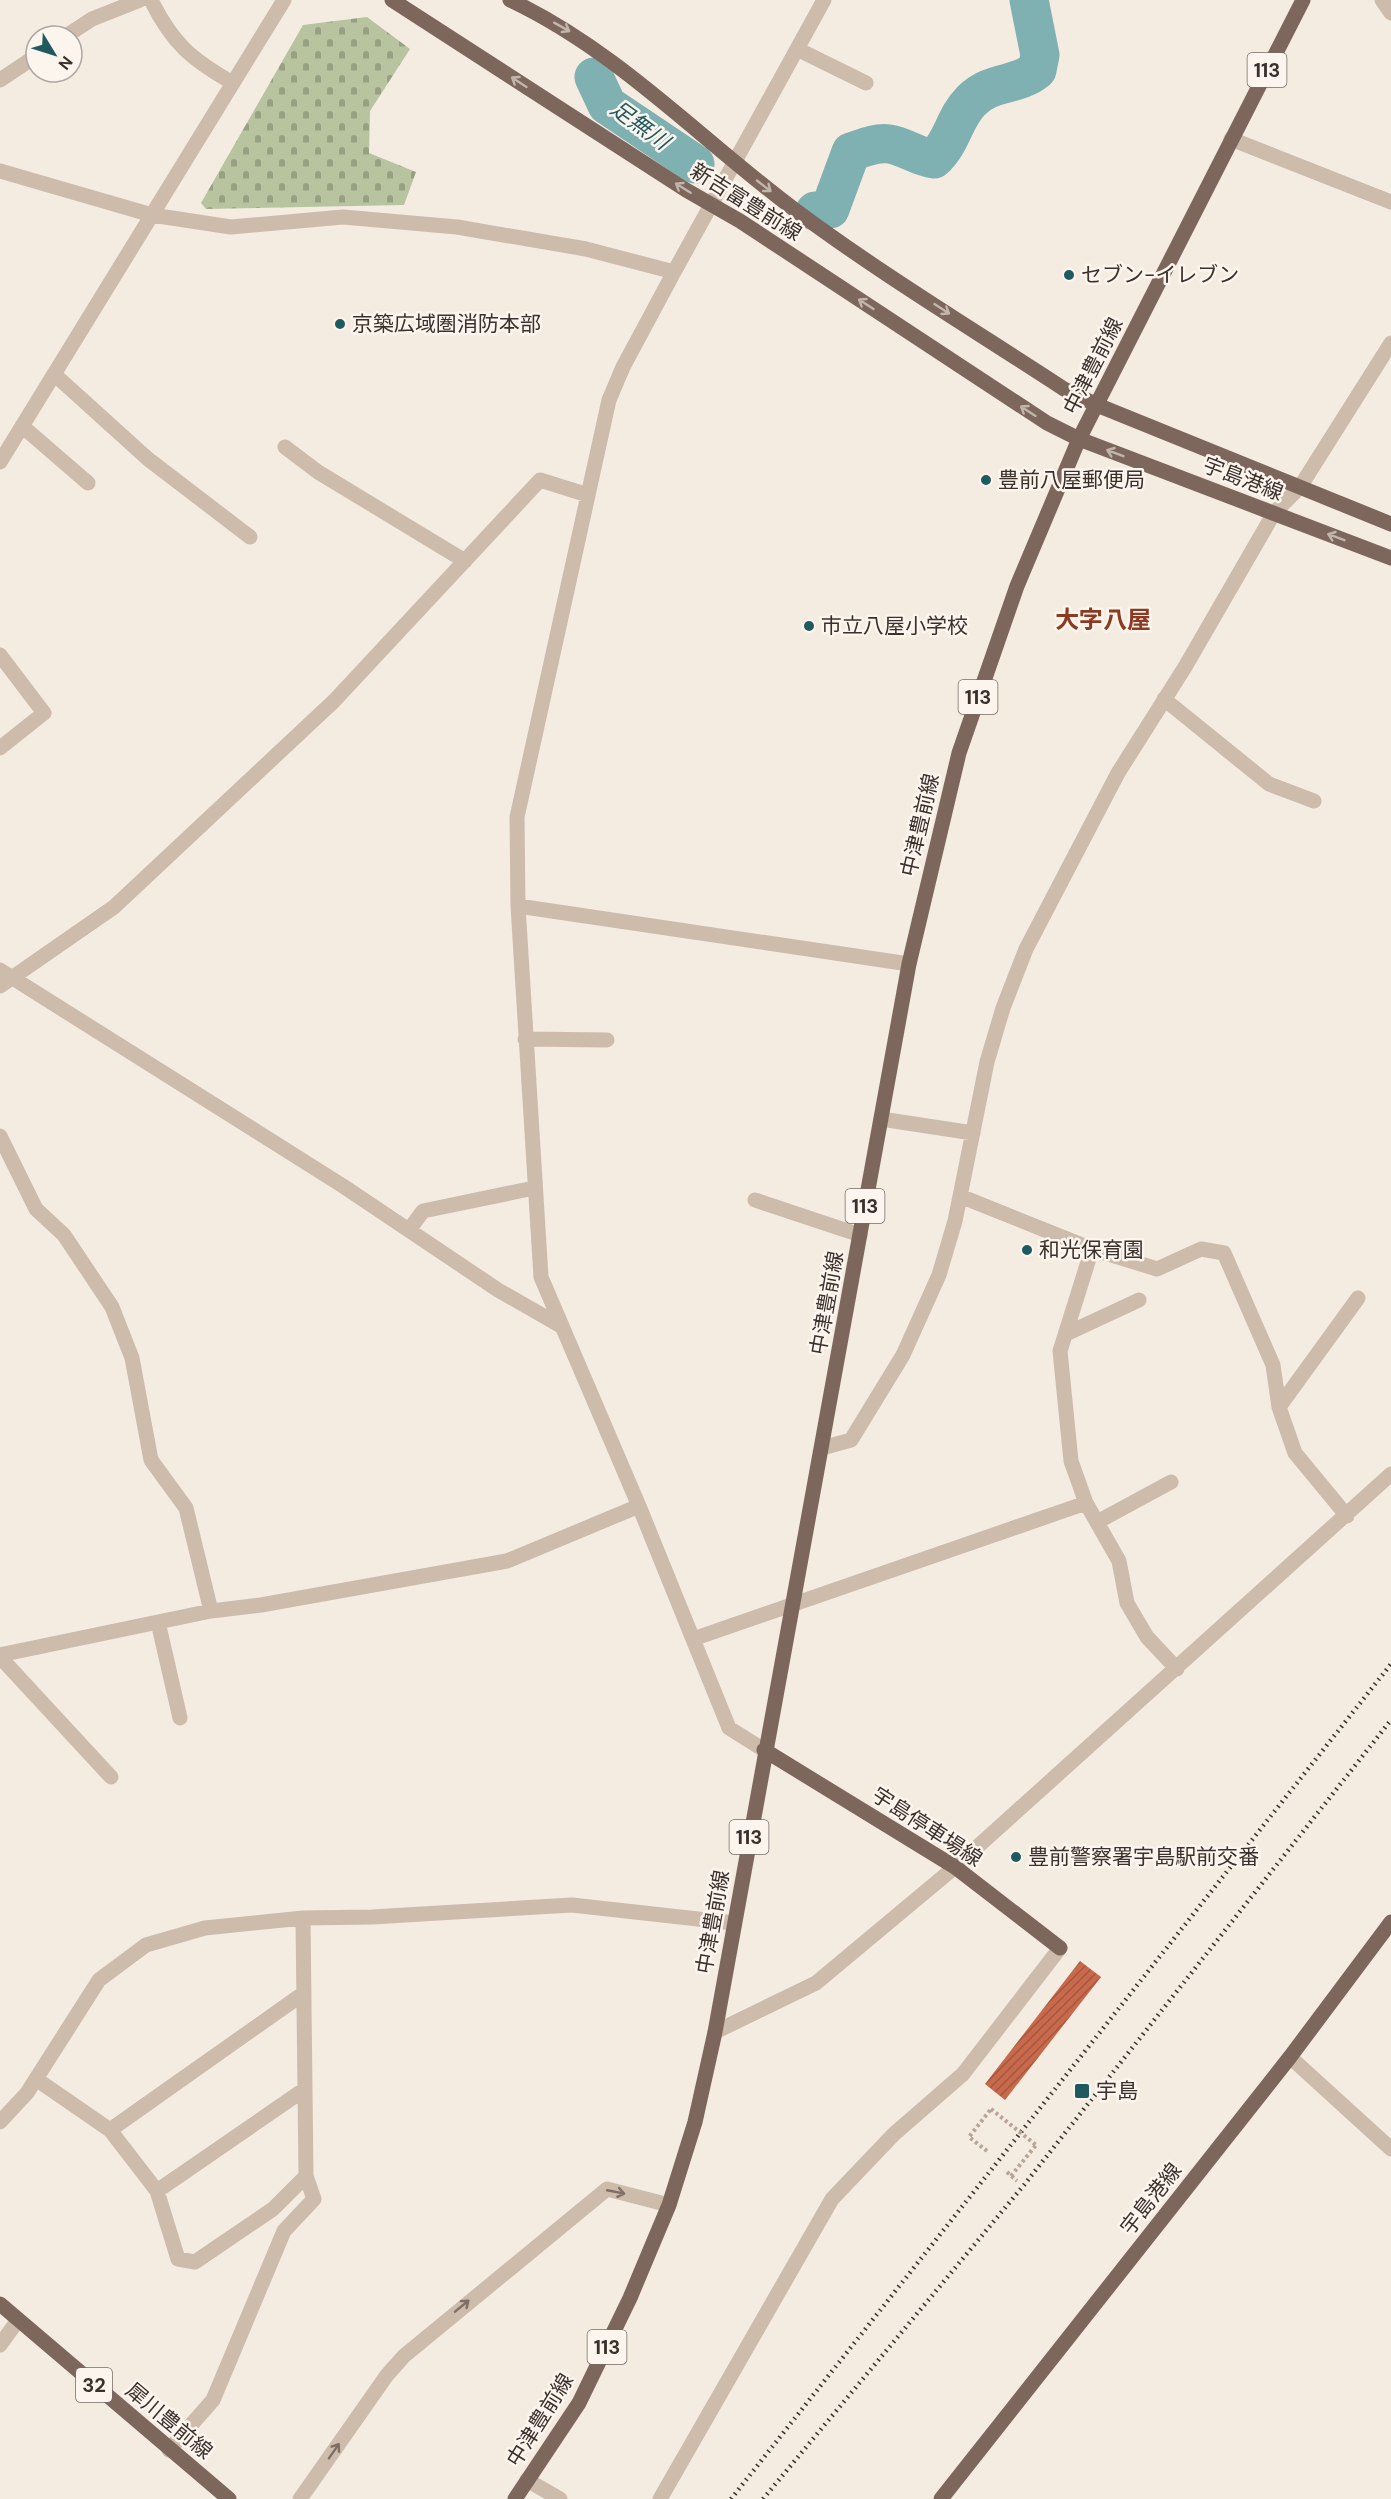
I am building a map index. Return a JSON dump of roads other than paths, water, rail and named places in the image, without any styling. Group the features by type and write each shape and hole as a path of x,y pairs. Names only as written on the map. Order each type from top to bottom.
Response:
{"main road":[{"name":"新吉富豊前線","path":"392,0 711,205 740,221 1047,423 1079,439"},
{"name":"新吉富豊前線","path":"510,0 574,34 622,67 734,163 796,211 1064,389 1097,405"},
{"name":"中津豊前線","path":"515,2499 579,2403 630,2298 669,2205 695,2122 715,2032 764,1750 794,1604 909,964 959,753 1017,586 1079,439 1303,0"},
{"name":"宇島港線","path":"1097,405 1391,524"},
{"name":"宇島港線","path":"1079,439 1391,558"},
{"name":"宇島停車場線","path":"764,1750 955,1867 1060,1948"},
{"name":"宇島港線","path":"941,2499 1290,2057 1391,1922"},
{"name":"犀川豊前線","path":"0,2304 229,2499"}],"street":[{"path":"84,24 140,0"},
{"path":"151,0 174,41 188,55 233,83"},
{"path":"0,462 284,0"},
{"path":"764,1750 729,1728 639,1506 541,1277 518,906 517,817 609,400 623,366 824,0"},
{"path":"1382,0 1391,13"},
{"path":"797,49 866,83"},
{"path":"0,80 24,64"},
{"path":"1231,139 1391,202"},
{"path":"0,171 152,215 231,227 343,217 457,227 586,249 674,272"},
{"path":"822,1448 851,1440 903,1355 939,1275 960,1196 990,1051 1003,1008 1026,949 1118,773 1185,667 1274,513 1300,488 1391,344"},
{"path":"54,374 148,459 250,537"},
{"path":"22,426 88,483"},
{"path":"285,447 318,472 465,561"},
{"path":"561,1326 498,1290 409,1230 4,978 114,907 334,701 540,480 588,495"},
{"path":"0,655 44,713 0,748"},
{"path":"1164,699 1269,784 1314,801"},
{"path":"518,906 909,964"},
{"path":"525,1039 607,1040"},
{"path":"881,1119 973,1133"},
{"path":"0,1136 36,1209 64,1235 112,1307 132,1358 151,1460 186,1508 211,1611"},
{"path":"409,1230 423,1211 534,1188"},
{"path":"960,1196 1092,1249 1156,1269 1202,1250 1224,1253 1273,1365 1279,1407 1295,1453 1347,1516"},
{"path":"755,1200 860,1235"},
{"path":"1092,1249 1060,1351 1071,1461 1086,1503 1119,1561 1127,1603 1147,1637 1177,1669"},
{"path":"1279,1407 1358,1298"},
{"path":"1066,1334 1139,1300"},
{"path":"715,2032 816,1983 955,1867 1391,1474"},
{"path":"1097,1522 1171,1482"},
{"path":"693,1639 1086,1503"},
{"path":"0,1656 211,1611 261,1605 507,1561 639,1506"},
{"path":"158,1622 180,1718"},
{"path":"0,1656 111,1777"},
{"path":"0,2122 27,2093 99,1980 146,1945 205,1928 303,1918 372,1917 572,1905 734,1923"},
{"path":"169,2450 213,2400 284,2231 314,2199 306,2176 303,1918"},
{"path":"660,2499 832,2199 894,2134 963,2074 1060,1948"},
{"path":"110,2130 304,1993"},
{"path":"1290,2057 1391,2149"},
{"path":"36,2079 110,2130 157,2191 178,2259 195,2262 273,2209 306,2176"},
{"path":"157,2191 305,2089"},
{"path":"300,2499 387,2375 404,2356 607,2189 669,2205"},
{"path":"0,2345 18,2320"},
{"path":"527,2480 561,2499"}],"waterway":[{"name":"足無川","path":"815,211 830,209 851,152 874,145 889,144 934,159 945,146 965,108 979,94 995,86 1021,79 1037,70 1040,55 1029,0"},
{"name":"足無川","path":"594,77 607,105 695,164"}],"railway":[{"path":"731,2499 1391,1664"},
{"path":"763,2499 1024,2185 1391,1720"}],"place":[{"name":"セブン-イレブン","path":"1069,275"},
{"name":"京築広域圏消防本部","path":"340,324"},
{"name":"豊前八屋郵便局","path":"986,480"},
{"name":"市立八屋小学校","path":"809,626"},
{"name":"和光保育園","path":"1027,1250"},
{"name":"豊前警察署宇島駅前交番","path":"1016,1857"},
{"name":"宇島","path":"1082,2091"}],"district":[{"name":"大字八屋","path":"1103,619"}]}
